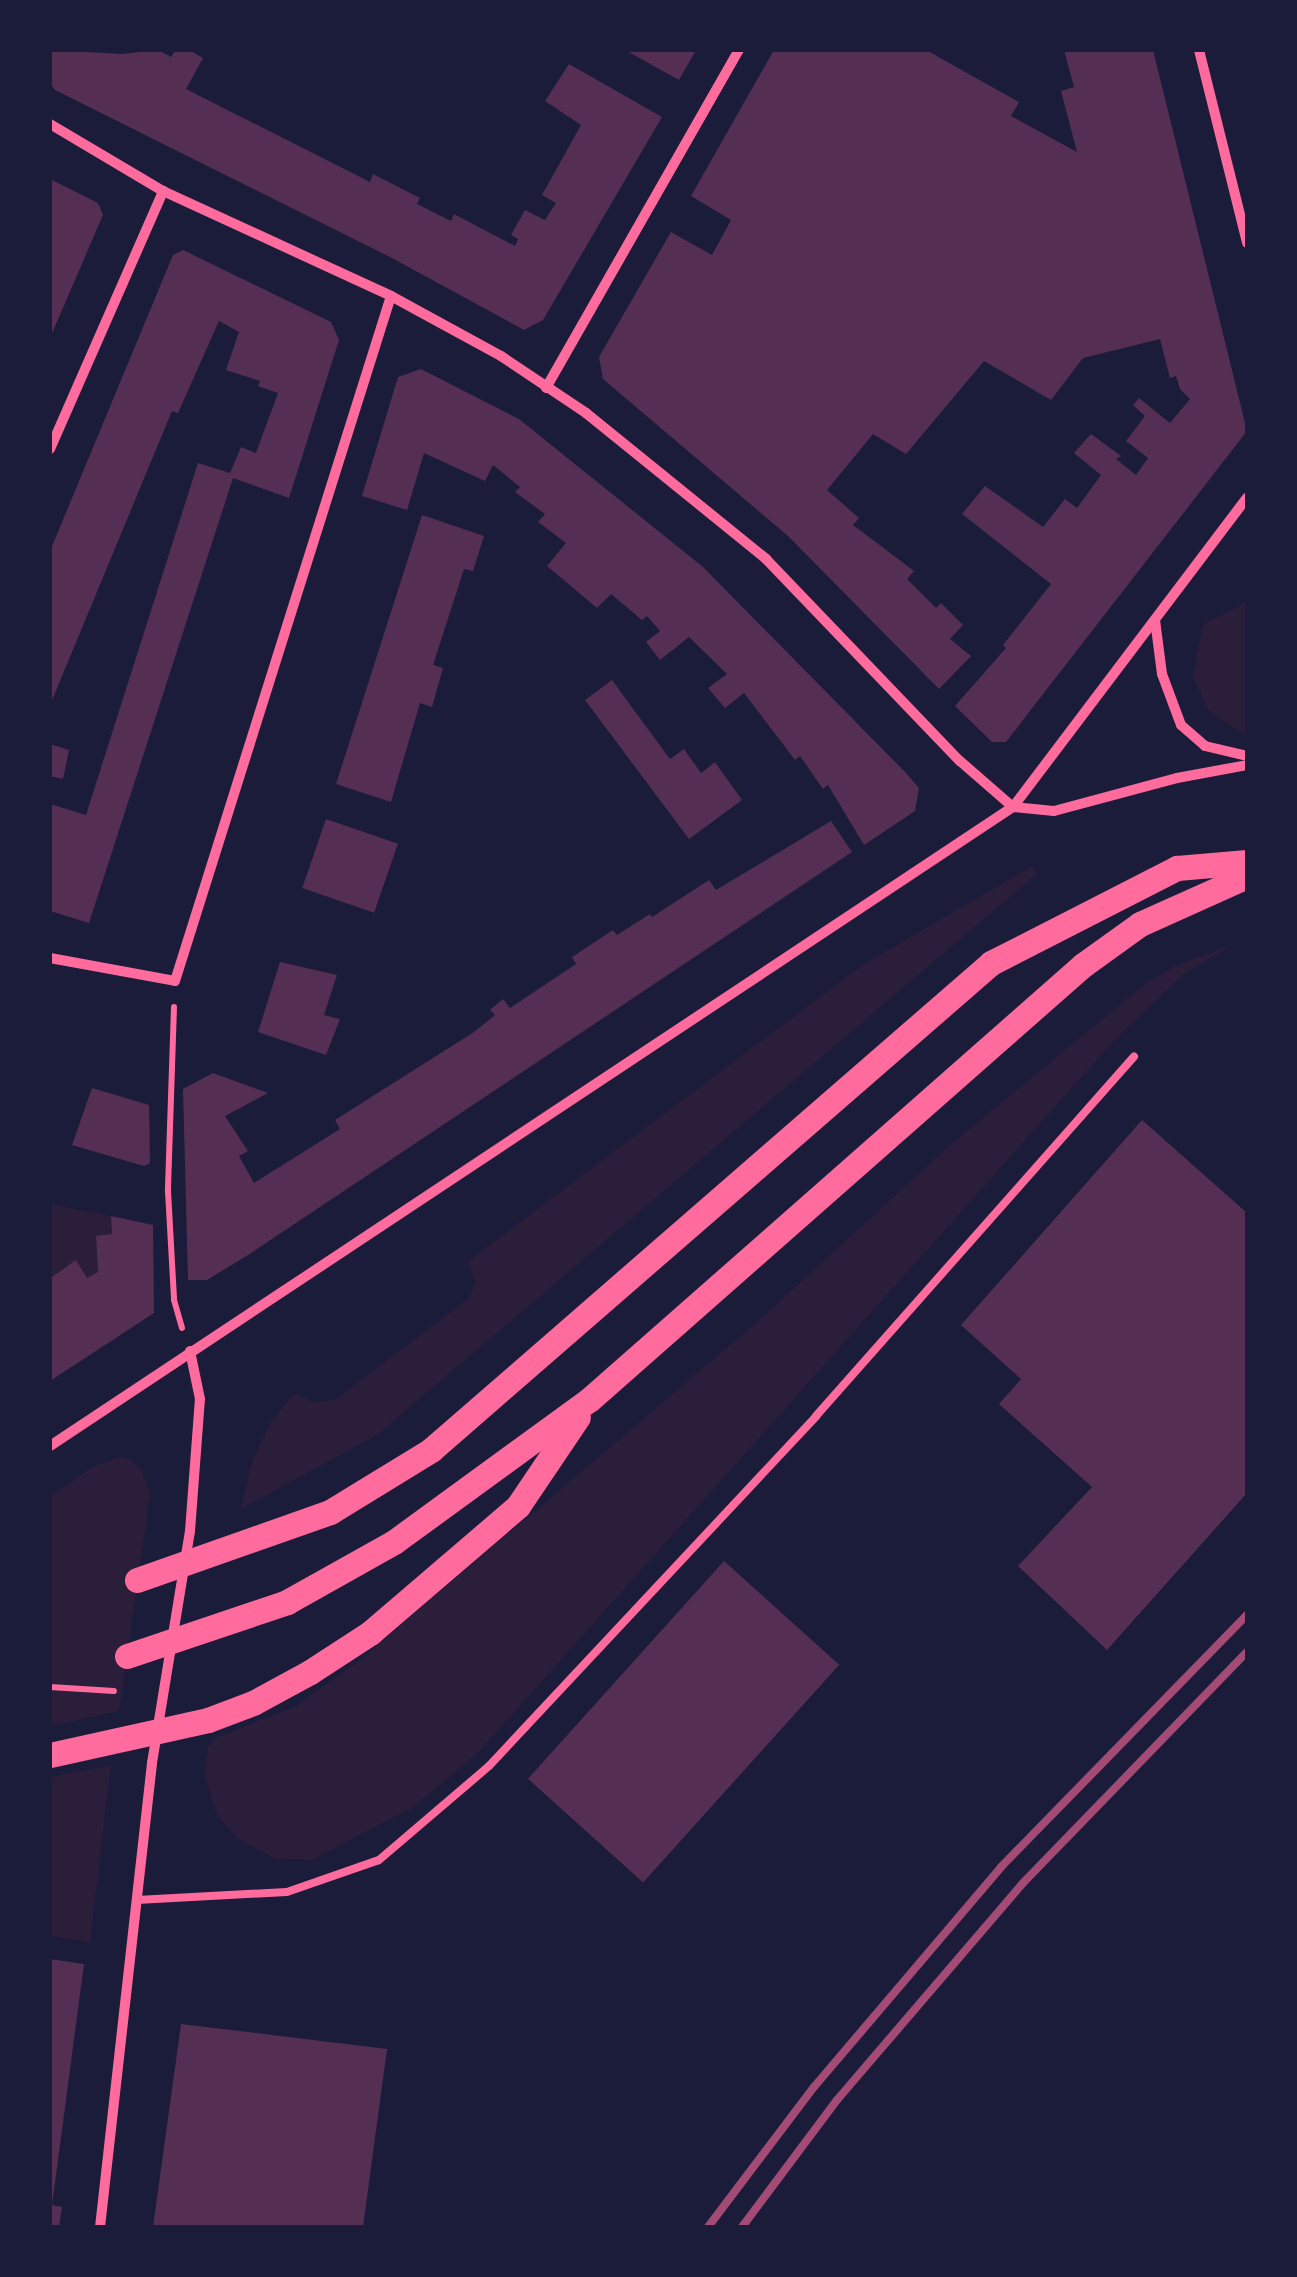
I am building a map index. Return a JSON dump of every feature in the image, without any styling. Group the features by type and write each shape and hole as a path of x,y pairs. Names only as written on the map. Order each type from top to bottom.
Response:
{"main road":[{"path":"137,1580 330,1512 432,1450 991,963 1176,868 1247,862"},
{"path":"126,1656 287,1602 394,1542 589,1400 1082,965 1140,924 1247,876"},
{"path":"50,1755 208,1720 253,1704 370,1633 518,1506 589,1400"}],"street":[{"path":"546,388 739,50"},
{"path":"1199,50 1247,243"},
{"path":"50,124 163,191 391,296 500,356 586,414 766,558 960,761 1013,807 1054,811 1247,764"},
{"path":"50,449 163,191"},
{"path":"50,958 175,981 391,296"},
{"path":"50,1446 1013,807 1247,498"},
{"path":"1155,620 1162,674 1181,725 1205,746 1247,756"},
{"path":"100,2227 152,1763 190,1531 200,1399 190,1352"}],"lane":[{"path":"137,1900 287,1892 334,1879 378,1860 489,1766 816,1416 1134,1056"}],"path":[{"path":"174,1300 168,1191 175,981"},
{"path":"50,1688 164,1694"}],"shaded area":[{"path":"1247,602 1247,737 1209,711 1193,677 1203,624"},
{"path":"1032,866 1037,874 377,1435 241,1509 252,1461 271,1422 294,1393 313,1402 335,1400 470,1297 475,1282 468,1261 861,966"},
{"path":"1232,945 1185,973 1111,1044 477,1754 412,1808 312,1860 276,1859 237,1838 217,1815 205,1776 208,1747 216,1738 296,1706 360,1660 757,1322 950,1145 1145,984 1177,965"},
{"path":"50,1204 111,1216 112,1234 96,1236 98,1272 87,1278 52,1277"},
{"path":"119,1457 129,1459 142,1470 150,1494 119,1711 50,1726 50,1496 93,1467"},
{"path":"111,1765 90,1942 50,1936 50,1777"}],"building":[{"path":"50,50 122,54 158,50 171,57 176,50 189,50 203,58 186,89 370,182 373,174 420,198 417,204 451,221 454,214 515,246 518,239 511,235 525,210 545,220 556,203 542,195 581,125 545,101 569,64 662,117 543,320 524,330 390,257 55,90 50,83"},
{"path":"625,50 696,50 679,80"},
{"path":"774,50 926,50 1019,102 1011,116 1077,152 1061,91 1074,87 1064,50 1153,50 1247,431 1006,742 992,742 955,706 1006,648 1003,645 1051,584 962,514 985,486 1043,527 1065,499 1077,508 1101,475 1074,453 1091,434 1121,456 1116,459 1136,475 1148,458 1126,441 1145,416 1133,405 1139,398 1170,423 1190,399 1180,389 1176,376 1170,378 1160,339 1083,358 1051,400 984,361 906,454 873,434 827,490 859,518 853,525 914,571 907,579 936,608 941,603 963,625 950,639 971,656 939,689 788,536 603,379 599,357 671,232 712,255 731,220 691,196"},
{"path":"50,179 98,203 103,215 50,338"},
{"path":"183,250 331,322 339,340 289,498 233,478 89,923 50,911 50,804 86,815 198,463 230,473 241,447 256,453 278,393 258,386 260,381 226,370 239,332 219,321 178,413 172,411 50,705 50,551 173,255"},
{"path":"421,369 519,419 703,567 907,774 919,788 915,811 864,845 828,785 823,789 800,756 795,760 744,693 725,708 708,688 727,674 689,637 660,660 646,642 660,631 647,616 642,620 611,594 597,608 547,566 566,543 538,522 545,514 515,492 520,487 493,465 485,481 424,453 407,510 362,496 398,377"},
{"path":"422,515 484,536 473,571 464,569 433,665 443,668 432,707 420,703 391,802 336,784"},
{"path":"612,680 670,759 684,749 701,773 715,762 742,800 689,839 585,700"},
{"path":"50,744 69,750 63,779 50,776"},
{"path":"326,819 398,844 374,913 302,888"},
{"path":"831,821 852,852 248,1255 207,1280 188,1280 183,1089 213,1073 268,1093 225,1116 248,1151 239,1156 254,1183 340,1129 335,1120 474,1032 495,1015 490,1010 503,999 510,1008 576,964 572,957 613,930 617,935 650,914 652,917 709,880 716,890"},
{"path":"280,962 337,975 324,1015 340,1019 326,1055 258,1032"},
{"path":"92,1088 149,1105 150,1163 144,1166 72,1145"},
{"path":"1142,1120 1247,1213 1247,1493 1107,1650 1018,1566 1092,1487 999,1404 1021,1379 961,1325"},
{"path":"111,1216 153,1225 154,1313 50,1381 52,1277 76,1260 87,1278 98,1272 96,1236 112,1234"},
{"path":"724,1561 839,1665 643,1882 528,1779"},
{"path":"50,1959 84,1964 52,2205 62,2207 59,2227 50,2227"},
{"path":"181,2024 387,2049 363,2227 153,2227"}],"railway":[{"path":"708,2227 814,2087 1001,1867 1247,1615"},
{"path":"742,2227 837,2100 1022,1884 1247,1652"}]}
